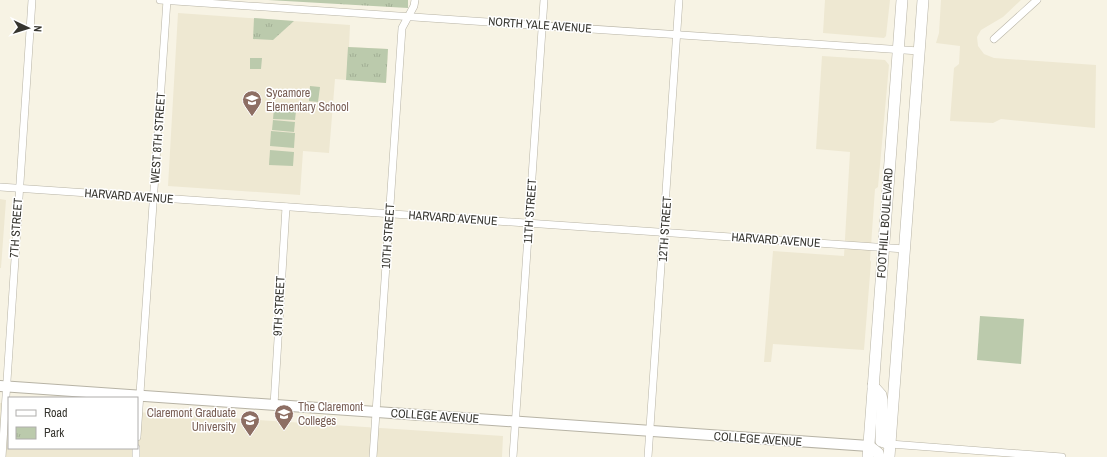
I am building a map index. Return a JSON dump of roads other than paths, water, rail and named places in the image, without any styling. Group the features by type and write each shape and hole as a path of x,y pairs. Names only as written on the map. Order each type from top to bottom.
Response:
{"main road":[{"name":"FOOTHILL BOULEVARD","path":"869,452 902,0"},
{"name":"FOOTHILL BOULEVARD","path":"889,457 923,0"},
{"path":"874,386 881,395 882,400 881,441 890,444"},
{"path":"869,452 878,453 879,457"}],"street":[{"name":"7TH STREET","path":"2,457 3,387 32,0"},
{"name":"NORTH YALE AVENUE","path":"165,0 919,51"},
{"name":"WEST 8TH STREET","path":"138,423 154,198 165,0"},
{"name":"10TH STREET","path":"373,457 402,28 414,6 415,0"},
{"name":"11TH STREET","path":"513,457 544,0"},
{"name":"12TH STREET","path":"648,457 665,232 679,0"},
{"path":"994,40 1037,0"},
{"name":"HARVARD AVENUE","path":"0,187 905,249"},
{"name":"9TH STREET","path":"274,405 286,207"},
{"name":"COLLEGE AVENUE","path":"3,387 650,431 869,452"},
{"path":"890,444 1062,457"}],"place":[{"name":"Sycamore Elementary School","path":"252,117"},
{"name":"The Claremont Colleges","path":"284,431"},
{"name":"Claremont Graduate University","path":"250,437"}]}
